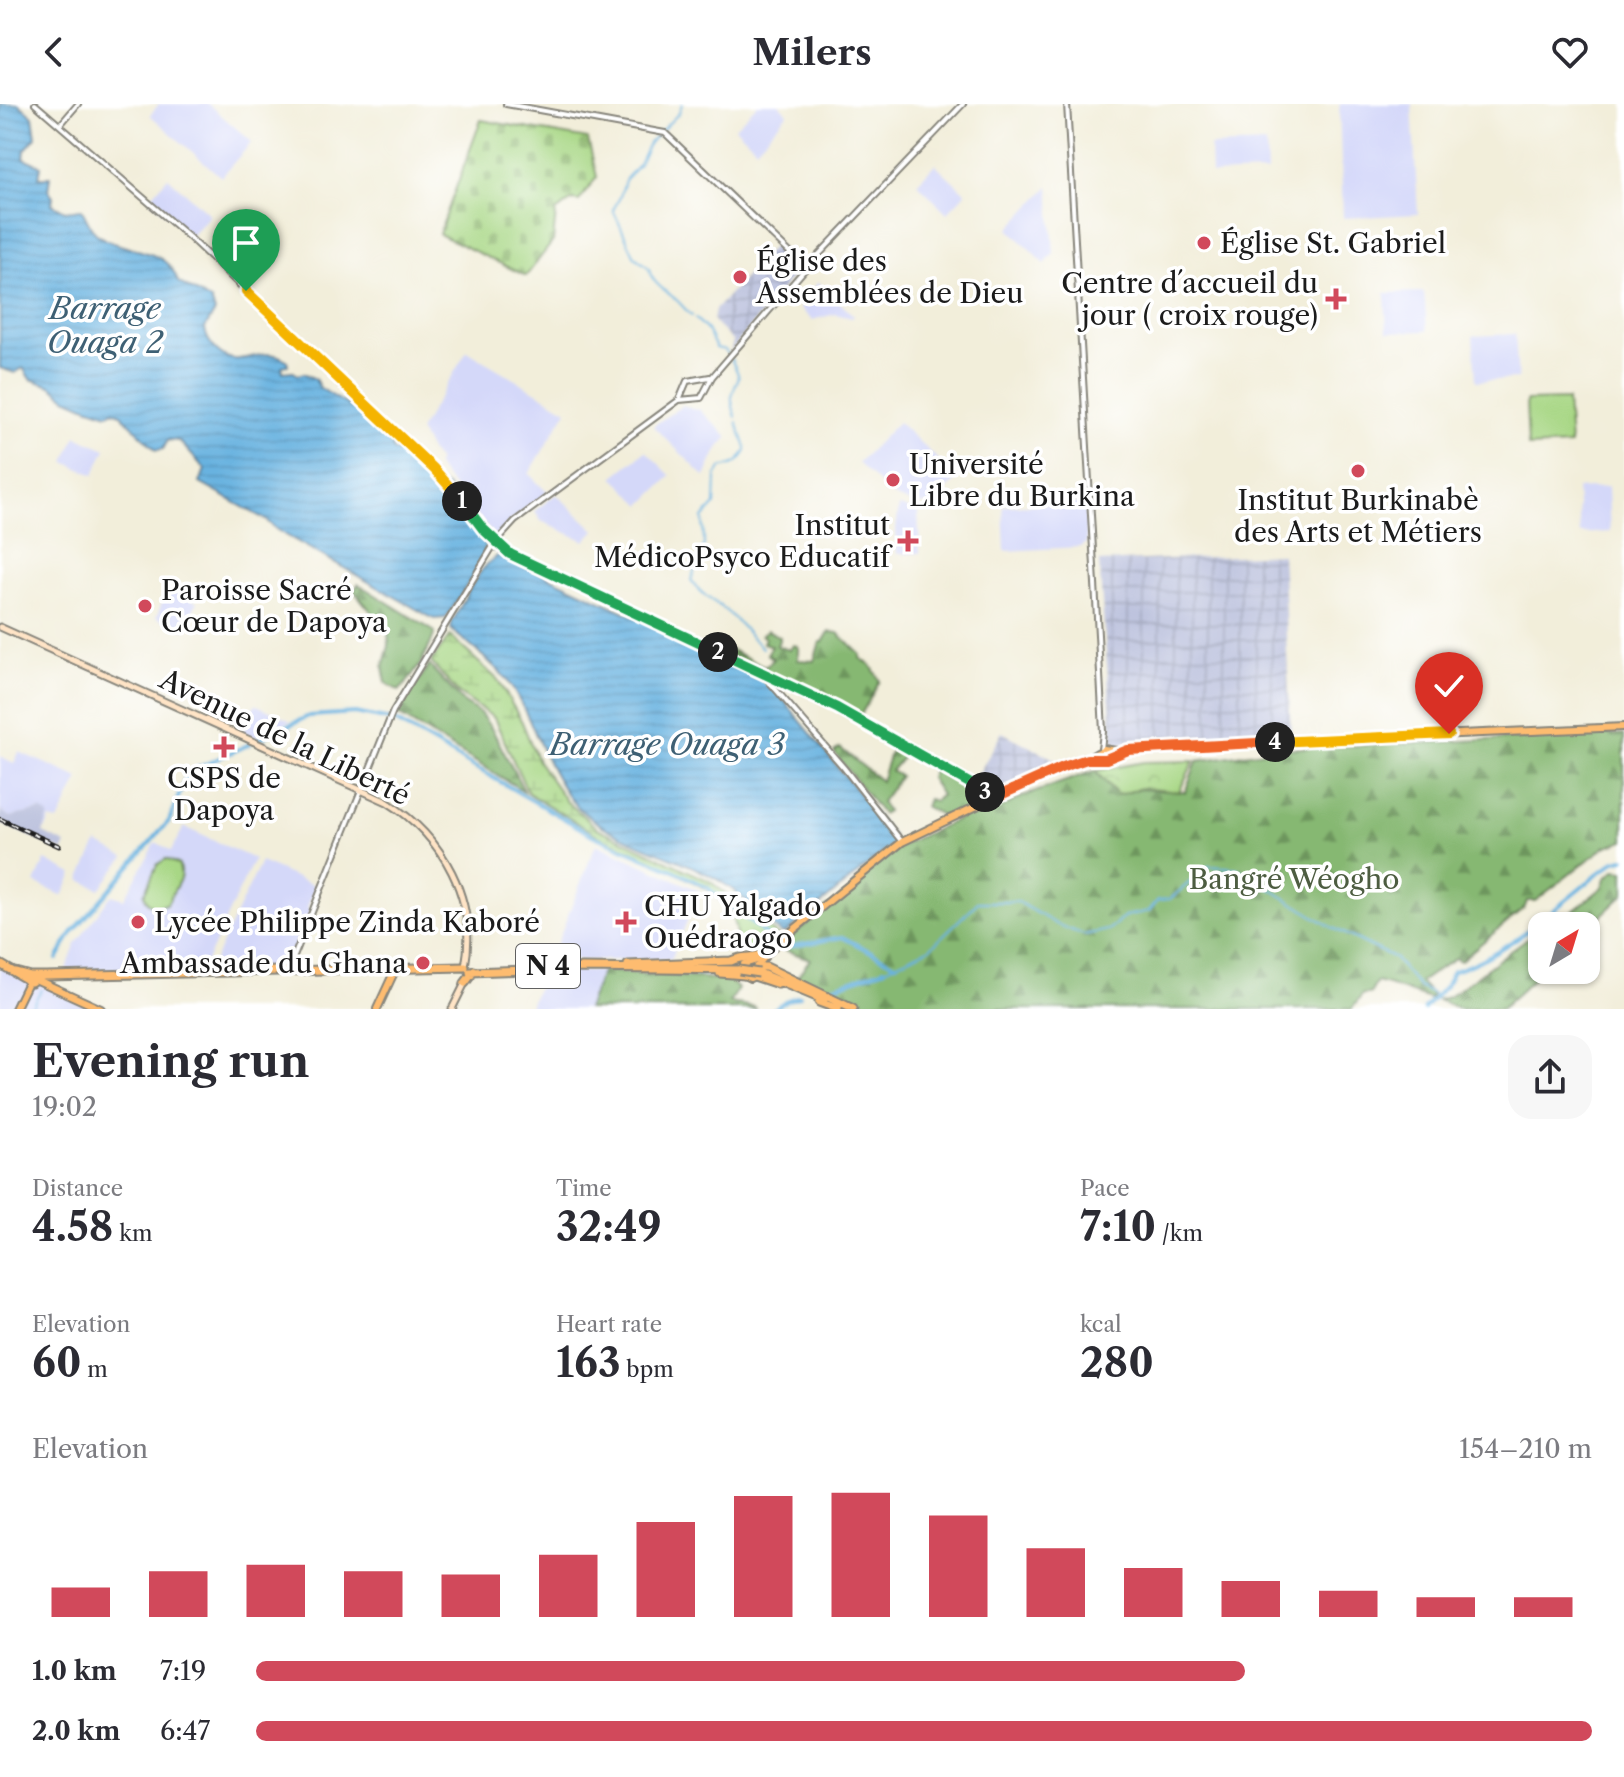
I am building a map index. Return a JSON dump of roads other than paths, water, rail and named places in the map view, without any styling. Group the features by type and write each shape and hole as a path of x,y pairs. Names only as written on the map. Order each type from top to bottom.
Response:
{"highway":[{"path":"749,968 757,957 767,952"},
{"path":"767,952 766,964 773,970"},
{"path":"626,966 651,962 731,961 749,968 763,966 852,1009"},
{"name":"N 4","path":"0,964 35,978 396,968 749,968 852,1009"},
{"name":"N 4","path":"468,970 654,968"},
{"name":"N 4","path":"749,968 840,1009"},
{"path":"464,984 468,970"}],"main road":[{"name":"Avenue de la Liberté","path":"0,627 387,802 411,818 432,840 457,880 465,909 468,970"},
{"path":"749,968 902,842 1048,773 1104,753 1202,744 1624,727"},
{"path":"377,1009 396,968"},
{"path":"16,1009 35,978 98,1009"},
{"path":"452,1009 464,984"}],"street":[{"path":"35,104 197,244 407,443 448,483 496,545 764,675 775,676 994,798"},
{"path":"60,125 78,104"},
{"path":"506,104 665,134 806,268"},
{"path":"288,971 389,718 502,537 515,521 679,400 701,398 712,377 806,268 963,104"},
{"path":"1067,104 1104,753"},
{"path":"679,400 690,379 712,377"},
{"path":"700,380 705,388"},
{"path":"684,390 689,398"},
{"path":"483,529 495,538 502,537"},
{"path":"489,534 496,545"},
{"path":"502,537 507,552"},
{"path":"488,556 507,552"},
{"path":"764,675 844,768 902,842"}],"water":[{"name":"Barrage Ouaga 2","path":"0,104 19,104 33,116 36,137 25,150 24,158 41,166 39,177 50,177 48,190 53,196 52,204 65,211 81,209 98,235 155,256 173,270 178,282 211,301 215,312 205,328 216,350 233,359 268,354 287,360 288,365 282,366 283,372 304,373 315,379 320,388 367,417 369,424 391,441 393,451 403,448 415,468 448,488 453,507 465,517 486,546 477,569 446,618 434,619 200,483 205,469 179,441 168,440 163,449 156,450 121,414 114,411 108,414 66,398 51,386 30,379 23,368 15,373 0,368"},
{"name":"Barrage Ouaga 3","path":"500,554 668,632 668,637 685,645 688,643 753,672 771,684 893,836 892,845 786,933 781,933 741,896 708,874 624,837 586,815 562,787 504,676 451,629 478,576"}],"waterway":[{"path":"682,104 679,113 649,143 639,164 625,180 613,210 635,257 649,268 658,285 692,316"},
{"path":"695,318 707,330 716,348 728,354"},
{"path":"731,359 738,376 732,399 736,417"},
{"path":"737,422 746,448"},
{"path":"746,450 736,463 722,467 716,477 715,505 703,518 704,545 691,580 762,648"},
{"path":"257,740 309,716 355,713 395,721 594,836 708,888 782,948 842,937 895,964"},
{"path":"57,959 72,933 169,821 188,772 250,744"},
{"path":"1424,1009 1446,985 1453,971 1495,952 1615,861 1624,859"},
{"path":"885,969 930,948 978,902 1018,902 1056,924 1084,935 1108,930 1126,916 1149,911 1158,900 1170,899 1209,866 1237,868 1333,928 1393,957 1419,987 1435,995"},
{"path":"820,991 885,969"},
{"path":"653,972 719,975"},
{"path":"30,1009 41,990"},
{"path":"774,1009 800,996"}],"railway":[{"path":"0,819 59,846"}],"place":[{"name":"Église St. Gabriel","path":"1204,243"},
{"name":"Église des Assemblées de Dieu","path":"740,277"},
{"name":"Centre d´accueil du jour ( croix rouge)","path":"1336,299"},
{"name":"Institut Burkinabè des Arts et Métiers","path":"1358,471"},
{"name":"Université Libre du Burkina","path":"893,480"},
{"name":"Institut MédicoPsyco Educatif","path":"908,541"},
{"name":"Paroisse Sacré Cœur de Dapoya","path":"145,606"},
{"name":"CSPS de Dapoya","path":"224,747"},
{"name":"Lycée Philippe Zinda Kaboré","path":"138,922"},
{"name":"CHU Yalgado Ouédraogo","path":"626,922"},
{"name":"Ambassade du Ghana","path":"423,963"}],"park label":[{"name":"Bangré Wéogho","path":"1294,879"}]}
